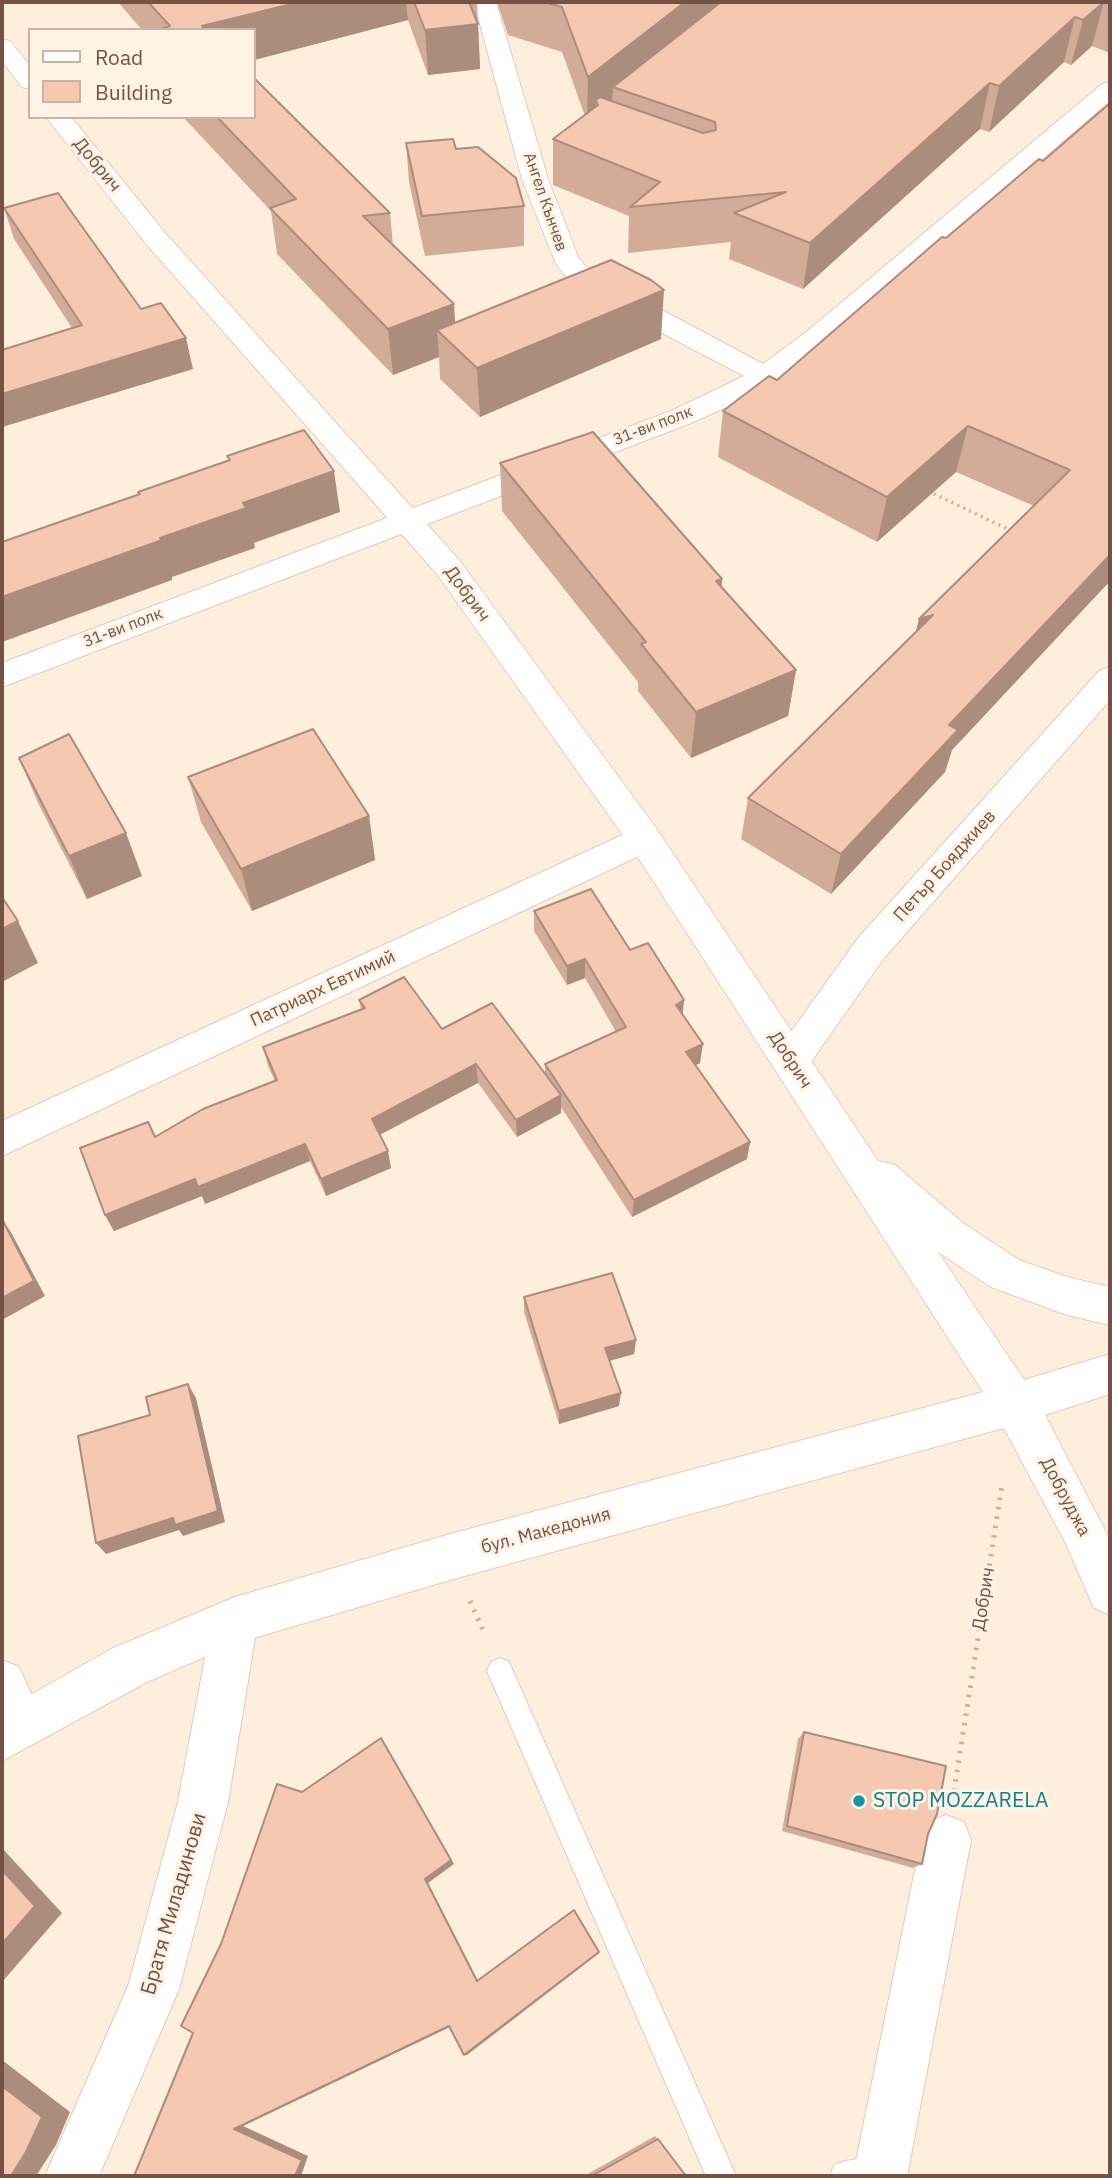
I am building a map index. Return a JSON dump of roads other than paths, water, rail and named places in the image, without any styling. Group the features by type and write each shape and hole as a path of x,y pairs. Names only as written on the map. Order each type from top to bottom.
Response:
{"street":[{"name":"Ангел Кънчев","path":"485,2 545,171 565,258 580,277 765,376"},
{"path":"2,46 28,79"},
{"name":"31-ви полк","path":"2,675 406,519 681,417 765,376 815,339 1110,89"},
{"name":"Добрич","path":"60,119 157,240 448,567 644,838 1015,1404"},
{"name":"Петър Бояджиев","path":"791,1061 871,948 1110,679"},
{"name":"Патриарх Евтимий","path":"2,1139 644,838"},
{"path":"847,1148 949,1236 1006,1273 1067,1296 1110,1306"},
{"name":"бул. Македония","path":"8,1715 235,1620 450,1556 1015,1404 1110,1374"},
{"name":"Добруджа","path":"1015,1404 1082,1528 1110,1592"},
{"name":"Братя Миладинови","path":"72,2176 153,1989 203,1802 235,1620"},
{"path":"869,2175 946,1840"}],"lane":[{"path":"500,1671 721,2176"}],"place":[{"name":"STOP MOZZARELA","path":"859,1801"}]}
